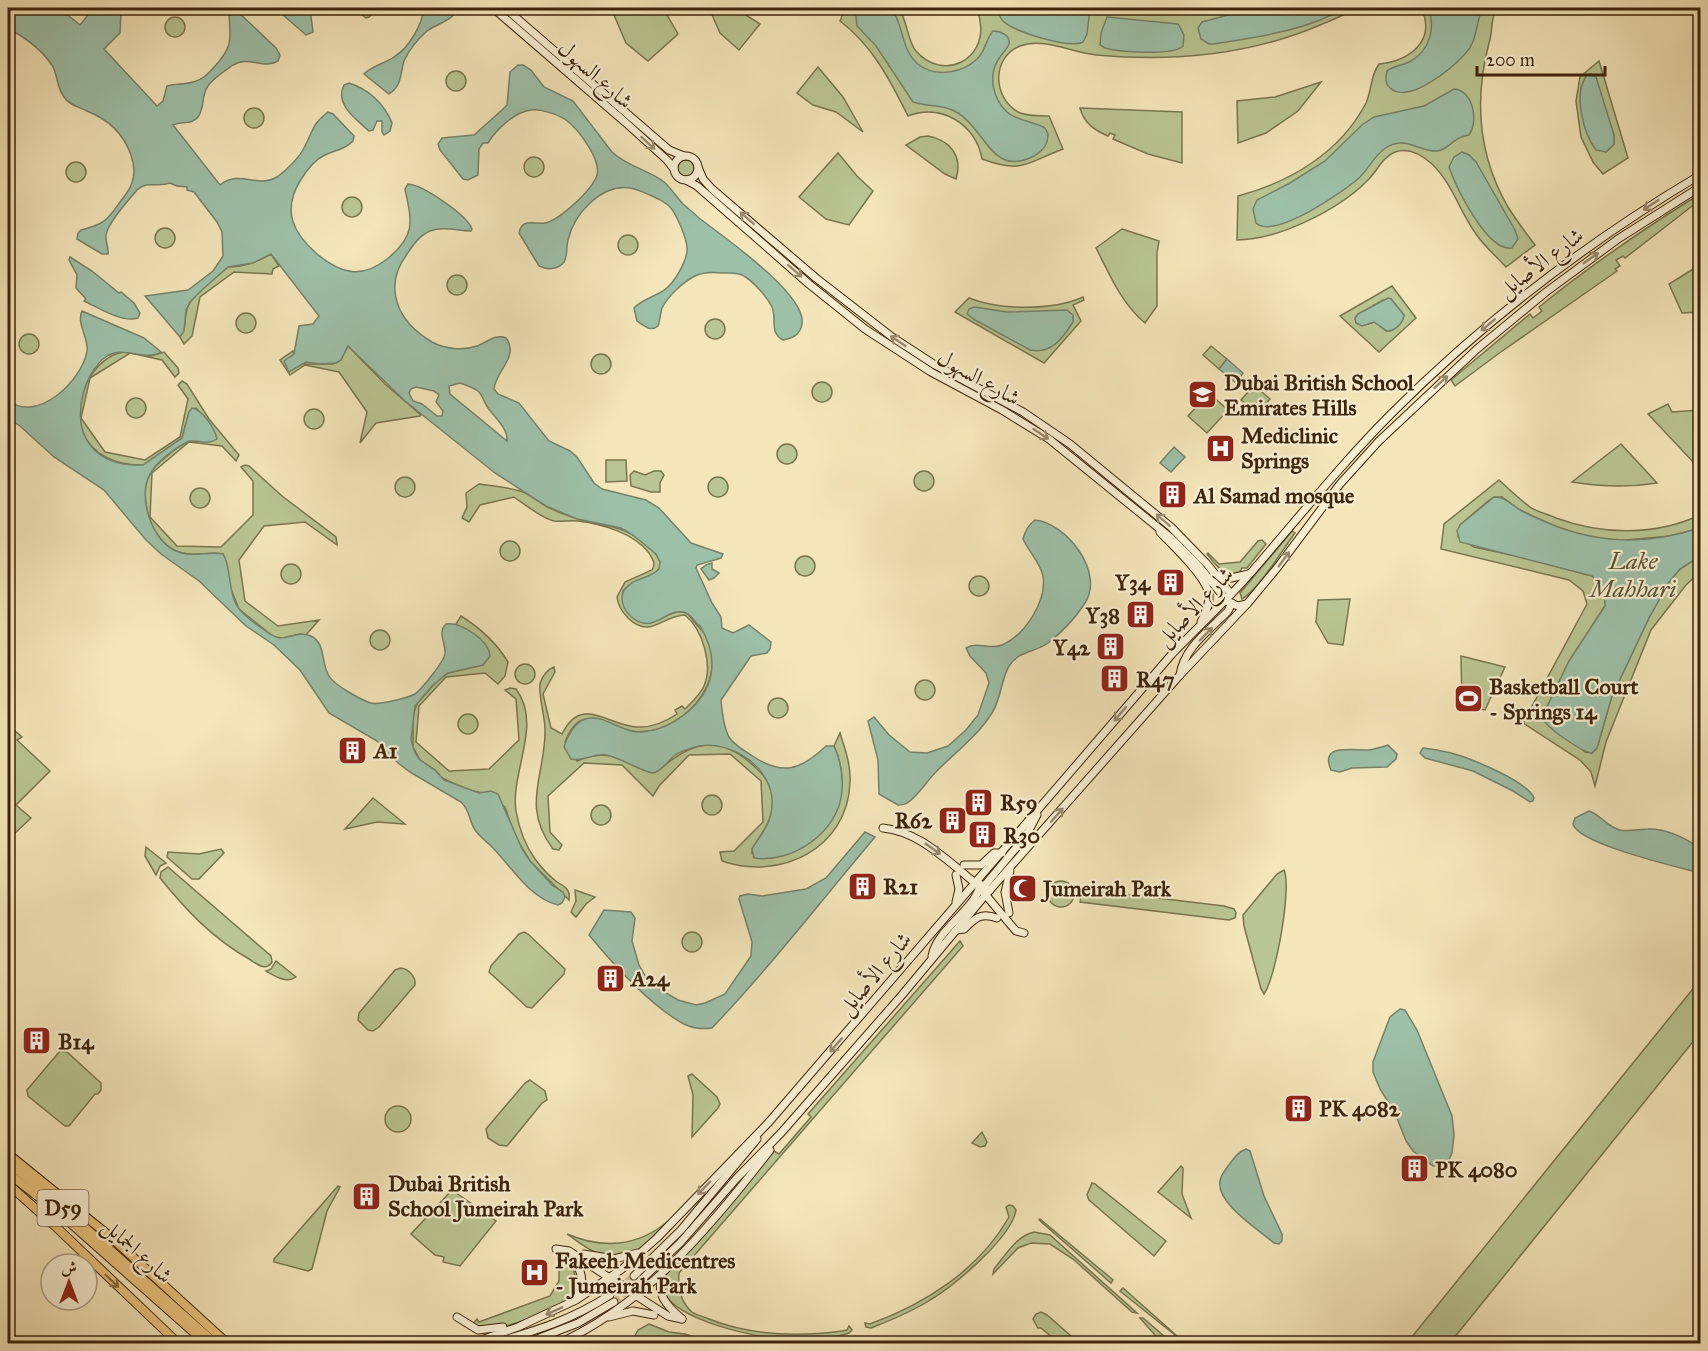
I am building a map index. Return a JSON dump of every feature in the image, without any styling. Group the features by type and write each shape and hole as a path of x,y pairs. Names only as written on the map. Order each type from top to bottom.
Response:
{"main road":[{"name":"شارع السهول","path":"493,8 625,122 667,160 674,170"},
{"name":"شارع السهول","path":"506,8 669,150 684,156"},
{"path":"684,156 694,159 698,167 696,174 686,180 677,176 674,170 678,160 684,156"},
{"name":"شارع السهول","path":"698,167 703,179 712,189 861,315 935,365 1023,412 1055,433 1161,518 1216,575 1229,599"},
{"name":"شارع الأصايل","path":"1701,175 1640,212 1576,256 1472,339 1419,387 1361,445 1313,498 1229,599 1172,654 1038,810 1002,853 981,889 957,930 781,1133 680,1243 637,1279 696,1213 769,1122 954,907 981,889 1011,867 1180,675 1273,574 1340,484 1379,441 1477,349 1546,292 1618,239 1701,187"},
{"name":"شارع السهول","path":"686,180 697,186 851,317 931,372 1034,429 1064,450 1184,550 1229,599"},
{"path":"851,317 862,323 865,320 861,315"},
{"path":"1144,515 1208,589 1209,604 1200,626"},
{"path":"1216,575 1231,578 1249,574"},
{"path":"1180,675 1189,652 1228,611 1229,599 1241,606 1247,604"},
{"path":"932,959 938,941 1026,836 1038,810"},
{"path":"883,828 906,833 947,860 981,889 1014,929 1024,933"},
{"path":"964,865 981,864 994,853 1002,853"},
{"path":"1009,913 1005,892 1011,867"},
{"path":"954,907 958,889 956,875"},
{"path":"957,930 964,929 981,915 997,918"},
{"name":"شارع الأصايل","path":"470,1344 532,1321 576,1300 608,1280 643,1251 769,1122"},
{"name":"شارع الأصايل","path":"556,1344 596,1323 662,1273 715,1216 781,1133"},
{"name":"D59","path":"8,1154 112,1238 228,1344"},
{"name":"شارع الجمايل","path":"8,1162 216,1344"},
{"name":"شارع الجمايل","path":"8,1173 116,1258 207,1344"},
{"name":"D59","path":"8,1184 179,1344"},
{"path":"556,1250 569,1251 608,1280 637,1293 668,1316 682,1319 666,1305 661,1296 659,1286 662,1273"},
{"path":"585,1254 614,1259 643,1251"},
{"path":"574,1262 581,1273 582,1280 580,1294 576,1300"},
{"path":"490,1344 557,1324 612,1299 568,1328 524,1344"},
{"path":"596,1323 625,1312 654,1315"},
{"path":"457,1317 473,1328 484,1331 532,1321"}],"shaded area":[{"path":"354,8 377,8 366,18"},
{"path":"611,8 663,8 678,34 648,61 626,43"},
{"path":"709,8 735,8 760,24 739,50 720,33"},
{"path":"845,8 899,8 916,51 938,65 950,65 970,56 977,46 980,21 975,8 1126,8 1184,12 1222,8 1356,8 1293,35 1238,50 1210,54 1124,57 1087,54 1048,44 1020,46 1011,51 1000,68 999,78 1003,97 1009,105 1022,114 1049,116 1063,149 1024,165 1007,166 982,159 973,136 955,120 933,112 908,116 887,76 871,52 840,21"},
{"path":"1421,8 1497,8 1492,21 1481,85 1485,147 1490,167 1508,207 1535,245 1506,267 1476,234 1439,172 1424,158 1405,150 1390,154 1355,192 1324,212 1271,235 1237,240 1238,196 1294,174 1328,151 1342,137 1366,103 1374,73 1379,64 1410,54 1423,39 1425,20"},
{"path":"175,17 182,20 185,27 182,34 175,37 168,34 165,27 168,20"},
{"path":"1599,61 1628,158 1603,174 1593,162 1581,137 1576,101 1580,77","holes":["1594,75 1614,135 1614,144 1606,152 1582,113 1581,88"]},
{"path":"818,67 843,97 863,132 836,112 813,105 797,93"},
{"path":"456,71 463,74 466,81 463,88 456,91 449,88 446,81 449,74"},
{"path":"1321,82 1298,111 1266,133 1238,143 1237,101 1275,97"},
{"path":"254,108 261,111 264,118 261,125 254,128 247,125 244,118 247,111"},
{"path":"1080,108 1182,112 1182,163 1148,154 1113,139 1115,135 1110,133 1108,136 1098,131 1087,122"},
{"path":"928,136 943,141 953,150 958,163 956,179 945,174 906,145 920,137"},
{"path":"838,153 873,191 849,225 826,219 799,197"},
{"path":"534,157 541,160 544,167 541,174 534,177 527,174 524,167 527,160"},
{"path":"683,160 689,160 694,168 692,174 683,176 678,171 678,165"},
{"path":"76,162 83,165 86,172 83,179 76,182 69,179 66,172 69,165"},
{"path":"1700,194 1700,200 1625,258 1623,256 1616,260 1620,266 1615,269 1617,271 1455,386 1451,380 1530,314 1533,318 1542,311 1539,307 1559,291 1618,247"},
{"path":"352,197 359,200 362,207 359,214 352,217 345,214 342,207 345,200"},
{"path":"165,228 172,231 175,238 172,245 165,248 158,245 155,238 158,231"},
{"path":"1122,229 1159,241 1157,306 1145,323 1123,298 1096,248"},
{"path":"628,235 635,238 638,245 635,252 628,255 621,252 618,245 621,238"},
{"path":"271,254 279,266 273,269 272,274 234,272 200,297 192,336 184,344 180,337 187,309 198,292 228,267 250,264"},
{"path":"1698,266 1700,312 1682,313 1669,284"},
{"path":"457,275 464,278 467,285 464,292 457,295 450,292 447,285 450,278"},
{"path":"1392,286 1416,318 1379,352 1340,316","holes":["1391,299 1404,315 1398,326 1389,331 1375,322 1364,325 1356,323 1355,318 1383,300"]},
{"path":"1083,297 1084,300 1073,305 1081,321 1044,363 955,312 969,298 1010,307 1041,307 1070,302"},
{"path":"246,313 253,316 256,323 253,330 246,333 239,330 236,323 239,316"},
{"path":"715,319 722,322 725,329 722,336 715,339 708,336 705,329 708,322"},
{"path":"29,334 36,337 39,344 36,351 29,354 22,351 19,344 22,337"},
{"path":"348,346 385,384 421,415 376,423 360,443 367,412 339,372 305,365 290,375 280,360 293,351 292,356 304,364 333,364 341,360"},
{"path":"1211,346 1227,359 1219,369 1203,355"},
{"path":"124,352 151,356 164,352 178,368 179,373 175,377 162,360 130,353 90,378 81,418 105,452 145,460 180,437 188,399 178,385 182,381 187,384 209,419 239,455 236,461 222,446 189,442 198,442 203,416 196,408 189,412 182,438 143,465 114,461 98,452 81,430 78,419 82,395 87,382 94,371 113,355"},
{"path":"601,354 608,357 611,364 608,371 601,374 594,371 591,364 594,357"},
{"path":"822,382 829,385 832,392 829,399 822,402 815,399 812,392 815,385"},
{"path":"1254,385 1270,399 1257,414 1241,400"},
{"path":"1209,393 1228,410 1207,433 1188,416"},
{"path":"136,398 143,401 146,408 143,415 136,418 129,415 126,408 129,401"},
{"path":"1668,404 1672,412 1700,410 1700,461 1696,465 1648,414"},
{"path":"314,409 321,412 324,419 321,426 314,429 307,426 304,419 307,412"},
{"path":"189,442 152,473 150,517 177,546 221,547 253,515 253,481 241,467 245,465 336,537 337,545 305,522 264,526 239,560 245,601 278,626 319,620 306,635 274,637 239,609 229,584 223,554 182,553 167,546 160,538 149,517 146,506 146,484 155,467 179,447"},
{"path":"787,444 794,447 797,454 794,461 787,464 780,461 777,454 780,447"},
{"path":"1621,444 1657,483 1615,486 1572,482"},
{"path":"606,460 626,460 627,481 606,482"},
{"path":"634,471 645,475 661,471 664,475 660,483 660,492 651,492 631,486 630,475"},
{"path":"924,471 931,474 934,481 931,488 924,491 917,488 914,481 917,474"},
{"path":"405,477 412,480 415,487 412,494 405,497 398,494 395,487 398,480"},
{"path":"718,477 725,480 728,487 725,494 718,497 711,494 708,487 711,480"},
{"path":"1499,480 1533,509 1592,528 1647,530 1683,522 1700,515 1700,528 1671,536 1614,541 1583,536 1556,527 1520,510 1502,497 1494,497 1460,525 1458,537 1474,547 1592,576 1599,582 1605,596 1605,606 1569,661 1544,713 1585,752 1592,753 1597,748 1612,696 1649,618 1669,582 1680,569 1700,556 1700,572 1686,585 1651,630 1606,742 1595,786 1591,772 1580,760 1523,723 1587,604 1583,591 1569,580 1441,549 1444,524"},
{"path":"479,484 523,492 559,512 580,520 623,530 643,541 657,555 660,562 658,571 623,591 644,623 683,612 705,635 711,647 713,660 711,673 701,697 692,708 669,724 650,731 629,731 593,719 578,722 565,742 577,761 607,755 625,760 645,770 658,771 682,753 694,748 717,745 729,749 742,756 759,771 772,792 771,816 752,849 752,853 828,825 842,786 841,767 834,746 840,733 849,763 850,782 846,805 837,825 824,842 807,854 766,867 744,866 722,861 720,852 734,851 763,822 761,781 730,754 689,755 659,786 653,796 622,765 584,763 548,796 550,832 562,845 559,850 553,849 543,833 536,804 545,729 540,688 546,673 554,667 555,672 543,694 551,728 562,734 570,722 578,716 587,714 626,725 643,727 668,720 677,714 675,710 682,706 685,709 696,698 707,678 705,648 697,629 685,615 650,627 643,627 628,618 622,611 617,597 625,582 652,570 654,565 649,553 635,540 597,524 550,520 514,497 480,505 469,522 462,518 467,507 466,493"},
{"path":"200,488 207,491 210,498 207,505 200,508 193,505 190,498 193,491"},
{"path":"1292,531 1295,533 1270,568 1249,594 1242,599 1240,593"},
{"path":"1262,540 1266,544 1247,568 1242,568 1239,573 1224,572 1207,554 1219,564 1240,562 1258,541"},
{"path":"510,541 517,544 520,551 517,558 510,561 503,558 500,551 503,544"},
{"path":"805,556 812,559 815,566 812,573 805,576 798,573 795,566 798,559"},
{"path":"291,564 298,567 301,574 298,581 291,584 284,581 281,574 284,567"},
{"path":"979,576 986,579 989,586 986,593 979,596 972,593 969,586 972,579"},
{"path":"1350,599 1343,645 1328,643 1316,622 1318,600"},
{"path":"461,616 475,625 498,648 508,662 505,676 498,684 485,673 446,677 419,706 416,742 449,771 489,769 519,740 516,699 505,690 516,689 524,703 527,718 515,796 519,824 531,854 548,874 566,888 569,900 530,861 515,836 505,807 483,793 468,790 442,778 420,760 413,747 413,714 418,702 441,677 448,673 483,665 485,644 456,624"},
{"path":"380,630 387,633 390,640 387,647 380,650 373,647 370,640 373,633"},
{"path":"1461,656 1505,667 1485,710 1462,706"},
{"path":"525,664 532,667 535,674 532,681 525,684 518,681 515,674 518,667"},
{"path":"925,680 932,683 935,690 932,697 925,700 918,697 915,690 918,683"},
{"path":"778,698 785,701 788,708 785,715 778,718 771,715 768,708 771,701"},
{"path":"468,714 475,717 478,724 475,731 468,734 461,731 458,724 461,717"},
{"path":"8,731 13,736 15,731 22,737 17,740 50,771 16,805 31,818 13,835 8,829"},
{"path":"712,795 719,798 722,805 719,812 712,815 705,812 702,805 705,798"},
{"path":"373,798 405,824 377,822 345,829"},
{"path":"601,805 608,808 611,815 608,822 601,825 594,822 591,815 594,808"},
{"path":"146,847 166,863 160,866 156,875 145,856"},
{"path":"221,849 224,853 199,879 192,879 167,857 168,852 199,854"},
{"path":"168,867 271,956 270,965 264,967 255,963 223,942 200,923 160,878 161,872"},
{"path":"1284,870 1286,894 1282,932 1269,984 1264,994 1244,926 1243,915 1277,874"},
{"path":"1061,881 1070,885 1074,894 1070,903 1061,907 1052,903 1048,894 1052,885"},
{"path":"1082,889 1224,906 1234,909 1236,913 1235,918 1229,920 1080,902"},
{"path":"575,890 595,897 576,917 571,912 576,901"},
{"path":"524,932 565,969 564,974 532,1008 527,1007 489,972 491,966 519,934"},
{"path":"692,932 699,935 702,942 699,949 692,952 685,949 682,942 685,935"},
{"path":"960,941 963,946 679,1273 681,1294 688,1308 696,1314 725,1325 775,1334 825,1333 847,1330 849,1326 852,1330 849,1333 824,1338 781,1339 750,1334 709,1323 674,1305 665,1293 666,1275 710,1228 774,1151 779,1154 811,1117 808,1114"},
{"path":"276,961 296,977 288,980 266,971 271,969"},
{"path":"401,968 411,974 415,985 379,1027 373,1031 368,1030 358,1020 359,1013 395,970"},
{"path":"1700,980 1700,1033 1450,1343 1407,1343"},
{"path":"60,1051 67,1052 101,1083 101,1090 95,1094 69,1126 65,1126 28,1096 27,1090"},
{"path":"692,1074 717,1097 720,1104 692,1137 693,1095 688,1076"},
{"path":"530,1080 545,1091 547,1100 542,1103 507,1146 499,1145 488,1138 486,1129"},
{"path":"398,1106 407,1110 411,1119 407,1128 398,1132 389,1128 385,1119 389,1110"},
{"path":"982,1132 987,1142 985,1146 980,1147 972,1143"},
{"path":"1181,1166 1183,1168 1182,1194 1191,1218 1158,1192"},
{"path":"1092,1183 1166,1241 1154,1256 1089,1200 1087,1195"},
{"path":"338,1186 340,1187 327,1211 312,1269 308,1271 274,1262 274,1259"},
{"path":"452,1190 496,1221 460,1266 443,1262 444,1257 435,1255 411,1234"},
{"path":"1009,1205 1016,1210 1012,1221 993,1247 967,1272 916,1308 871,1328 866,1327 865,1323 870,1324 891,1316 930,1295 966,1269 997,1236 1009,1217 1006,1207"},
{"path":"1039,1220 1113,1280 1111,1283"},
{"path":"667,1222 646,1244 629,1254 597,1253 567,1234 593,1242 619,1243 644,1237"},
{"path":"1034,1232 1050,1235 1137,1313 1132,1312 1073,1259 1050,1244 1031,1243 1018,1248 993,1274 994,1269 1016,1242"},
{"path":"559,1261 569,1265 576,1277 575,1291 568,1299 533,1317 505,1326 482,1329 472,1325 477,1319 479,1322 550,1296 559,1281"},
{"path":"1123,1288 1185,1343 1120,1291"},
{"path":"1041,1312 1079,1343 1059,1343 1038,1328 1033,1319"},
{"path":"1140,1318 1143,1318 1172,1343 1162,1343"},
{"path":"649,1324 711,1343 678,1338 651,1343 631,1343 638,1330"}],"water":[{"path":"8,8 59,8 80,25 92,10 123,8 120,33 104,49 157,106 163,101 167,86 199,80 207,75 221,59 230,41 229,13 233,10 238,12 276,48 280,55 278,61 267,64 245,61 233,65 208,86 196,119 173,125 220,185 235,179 262,181 277,177 297,159 316,124 328,112 333,114 354,136 353,141 314,163 300,181 292,202 291,212 296,230 326,261 343,270 360,271 378,265 396,251 403,243 410,228 405,189 408,184 424,189 462,216 472,229 471,231 446,229 430,231 414,244 407,254 396,279 395,292 397,303 403,314 420,334 448,348 472,348 495,338 506,338 510,345 509,358 495,383 494,389 498,394 519,403 549,441 577,457 594,483 602,489 646,500 659,508 691,543 723,554 721,558 697,565 696,568 721,617 722,628 733,633 749,625 771,642 767,653 751,656 721,700 727,733 733,742 745,751 762,762 781,768 799,765 808,761 826,746 834,746 841,768 842,791 839,806 823,832 798,850 783,856 769,859 754,858 752,849 772,811 771,791 766,779 749,760 725,748 712,745 686,750 674,756 653,773 606,755 571,759 564,747 570,733 580,721 595,718 638,732 657,729 684,715 702,696 708,685 712,662 710,650 700,626 690,616 677,612 654,622 641,623 630,616 624,606 622,597 625,589 634,581 651,575 659,569 660,562 656,554 621,528 577,519 546,506 495,473 405,401 348,346 341,360 336,363 306,362 289,372 284,361 294,354 299,326 313,324 319,316 271,254 253,263 228,267 203,289 190,302 186,310 184,331 180,337 145,296 188,290 213,271 223,256 222,232 217,222 194,192 187,190 187,187 170,183 145,185 137,190 111,224 106,235 108,254 102,254 77,239 81,230 98,225 108,218 129,189 134,175 131,155 124,140 108,123 66,100 49,61 33,44 8,28","holes":["460,383 480,393 503,427 507,441 450,394 449,386","416,387 434,391 439,395 436,402 443,411 442,416 437,416 422,404 413,401 409,393"]},
{"path":"275,8 310,8 313,32 306,35"},
{"path":"424,8 457,9 452,17 427,31 414,45 404,61 396,87 389,94 364,74 405,48 418,29"},
{"path":"855,8 891,8 897,18 908,51 914,60 921,66 940,72 960,70 969,65 980,56 993,31 1004,34 1009,44 998,60 993,73 995,94 1002,107 1011,115 1045,128 1048,134 1044,147 1034,156 1020,161 1008,161 999,157 968,121 958,113 947,108 913,102 876,46 857,26"},
{"path":"999,8 1090,8 1087,34 1083,42 1076,44 1042,38 1018,30 1003,21"},
{"path":"1255,8 1345,8 1298,28 1281,32 1213,44 1201,39 1198,28 1202,22"},
{"path":"1428,8 1483,8 1472,43 1459,60 1430,83 1408,92 1398,92 1387,85 1387,71 1416,58 1426,46 1431,31"},
{"path":"1107,17 1178,24 1184,35 1183,46 1158,52 1133,52 1105,48 1100,45 1101,33"},
{"path":"518,65 531,70 544,87 573,101 612,152 664,182 686,207 778,282 800,312 802,324 798,333 783,340 779,337 775,330 772,307 767,299 748,279 733,273 708,273 695,276 668,299 662,308 658,326 655,328 650,328 637,321 634,308 668,287 680,270 687,251 684,233 671,209 658,199 641,191 619,188 599,196 576,220 568,240 564,262 559,267 539,266 519,233 521,228 526,223 545,223 558,217 581,198 596,178 598,171 593,155 577,131 566,120 549,112 531,110 518,114 501,127 488,143 483,143 479,149 478,175 468,180 463,179 440,150 438,144 442,138 474,135 502,110 507,105 510,72"},
{"path":"1591,74 1596,77 1614,135 1614,144 1606,152 1596,150 1591,143 1581,113 1583,83 1587,75"},
{"path":"349,83 363,89 380,103 392,123 390,131 384,135 382,121 377,121 373,130 369,131 348,111 342,99 342,92 344,85"},
{"path":"1454,89 1461,91 1470,100 1474,122 1469,135 1437,151 1405,143 1392,145 1380,152 1352,184 1309,212 1278,225 1265,226 1256,223 1253,209 1257,200 1325,161 1362,125 1374,117 1424,106"},
{"path":"1462,152 1476,162 1515,230 1518,239 1512,248 1502,246 1493,240 1474,216 1458,189 1449,167 1454,157"},
{"path":"70,257 134,303 140,313 138,318 118,317 84,301 86,299 76,288 77,275 69,260"},
{"path":"1388,298 1404,315 1396,328 1387,331 1374,322 1362,326 1356,323 1355,318 1358,314"},
{"path":"974,307 1007,312 1067,310 1073,315 1073,322 1056,344 1044,350 1030,350 967,314 969,309"},
{"path":"82,311 144,338 161,352 148,355 121,352 103,359 95,368 84,390 81,425 85,437 101,455 113,461 143,465 182,438 192,408 204,416 214,430 217,439 207,442 189,441 157,464 146,484 146,506 149,517 160,538 176,551 188,554 223,554 228,566 231,589 236,604 265,631 280,638 303,634 316,639 332,680 348,692 371,703 400,699 418,691 444,658 442,631 446,624 466,629 485,644 490,656 483,665 448,673 432,686 415,706 411,740 420,760 435,770 444,780 479,793 491,791 498,794 522,849 552,885 563,892 565,897 562,903 558,905 548,901 529,889 473,827 466,808 461,802 410,772 377,741 329,713 300,670 274,645 246,626 199,581 161,554 146,540 104,490 54,457 8,418 8,400 20,406 32,407 44,403 56,396 77,375 87,351 81,320"},
{"path":"1227,359 1243,373 1236,383 1219,369"},
{"path":"1174,447 1185,457 1171,472 1160,463"},
{"name":"Lake Mahhari","path":"1494,497 1502,498 1518,509 1559,527 1599,538 1639,540 1659,538 1700,528 1700,556 1680,569 1669,582 1649,618 1612,696 1597,748 1592,753 1560,736 1545,722 1543,717 1569,661 1605,606 1602,590 1592,576 1460,542 1457,531 1460,525"},
{"path":"1035,520 1047,523 1059,530 1079,551 1090,577 1090,591 1085,603 1048,643 1013,661 1006,671 995,708 986,722 914,797 906,804 898,805 879,794 878,760 868,721 874,717 889,735 910,752 927,753 948,746 966,730 978,715 989,683 986,673 970,656 966,648 975,645 993,647 1011,640 1019,634 1033,616 1042,596 1042,571 1023,539 1027,528"},
{"path":"712,563 712,569 719,573 709,580 701,569"},
{"path":"1388,745 1397,754 1396,759 1387,767 1352,768 1340,772 1331,770 1330,755 1334,752 1347,749 1369,750"},
{"path":"1423,748 1460,756 1497,771 1521,784 1534,798 1533,801 1530,802 1473,771 1425,758 1420,753"},
{"path":"1589,811 1620,830 1655,829 1676,834 1700,848 1700,873 1630,854 1579,832 1573,824 1575,818"},
{"path":"865,832 875,837 775,958 712,1028 688,1026 659,1007 621,971 589,935 604,910 631,912 635,918 632,941 639,965 647,979 678,1000 696,1005 705,1003 725,994 751,956 752,942 740,896 748,894 762,896 806,889 826,878"},
{"path":"1400,1009 1405,1010 1417,1030 1452,1116 1454,1135 1452,1153 1448,1162 1442,1165 1433,1166 1413,1151 1373,1072 1373,1062 1390,1017"},
{"path":"1246,1149 1250,1151 1264,1196 1282,1234 1282,1241 1279,1244 1274,1243 1240,1215 1224,1198 1221,1176 1236,1156"}],"tunnel":[{"path":"610,1295 634,1276"},
{"path":"614,1302 639,1282"}],"place":[{"name":"Dubai British School Emirates Hills","path":"1203,395"},
{"name":"Mediclinic Springs","path":"1220,448"},
{"name":"Al Samad mosque","path":"1173,495"},
{"name":"Y34","path":"1171,582"},
{"name":"Y38","path":"1141,615"},
{"name":"Y42","path":"1111,647"},
{"name":"R47","path":"1115,679"},
{"name":"Basketball Court - Springs 14","path":"1468,699"},
{"name":"A1","path":"353,750"},
{"name":"R59","path":"979,802"},
{"name":"R62","path":"953,820"},
{"name":"R30","path":"982,835"},
{"name":"R21","path":"862,886"},
{"name":"Jumeirah Park","path":"1022,888"},
{"name":"A24","path":"610,978"},
{"name":"B14","path":"37,1041"},
{"name":"PK 4082","path":"1298,1108"},
{"name":"PK 4080","path":"1414,1169"},
{"name":"Dubai British School Jumeirah Park","path":"367,1196"},
{"name":"Fakeeh Medicentres - Jumeirah Park","path":"534,1273"}]}
